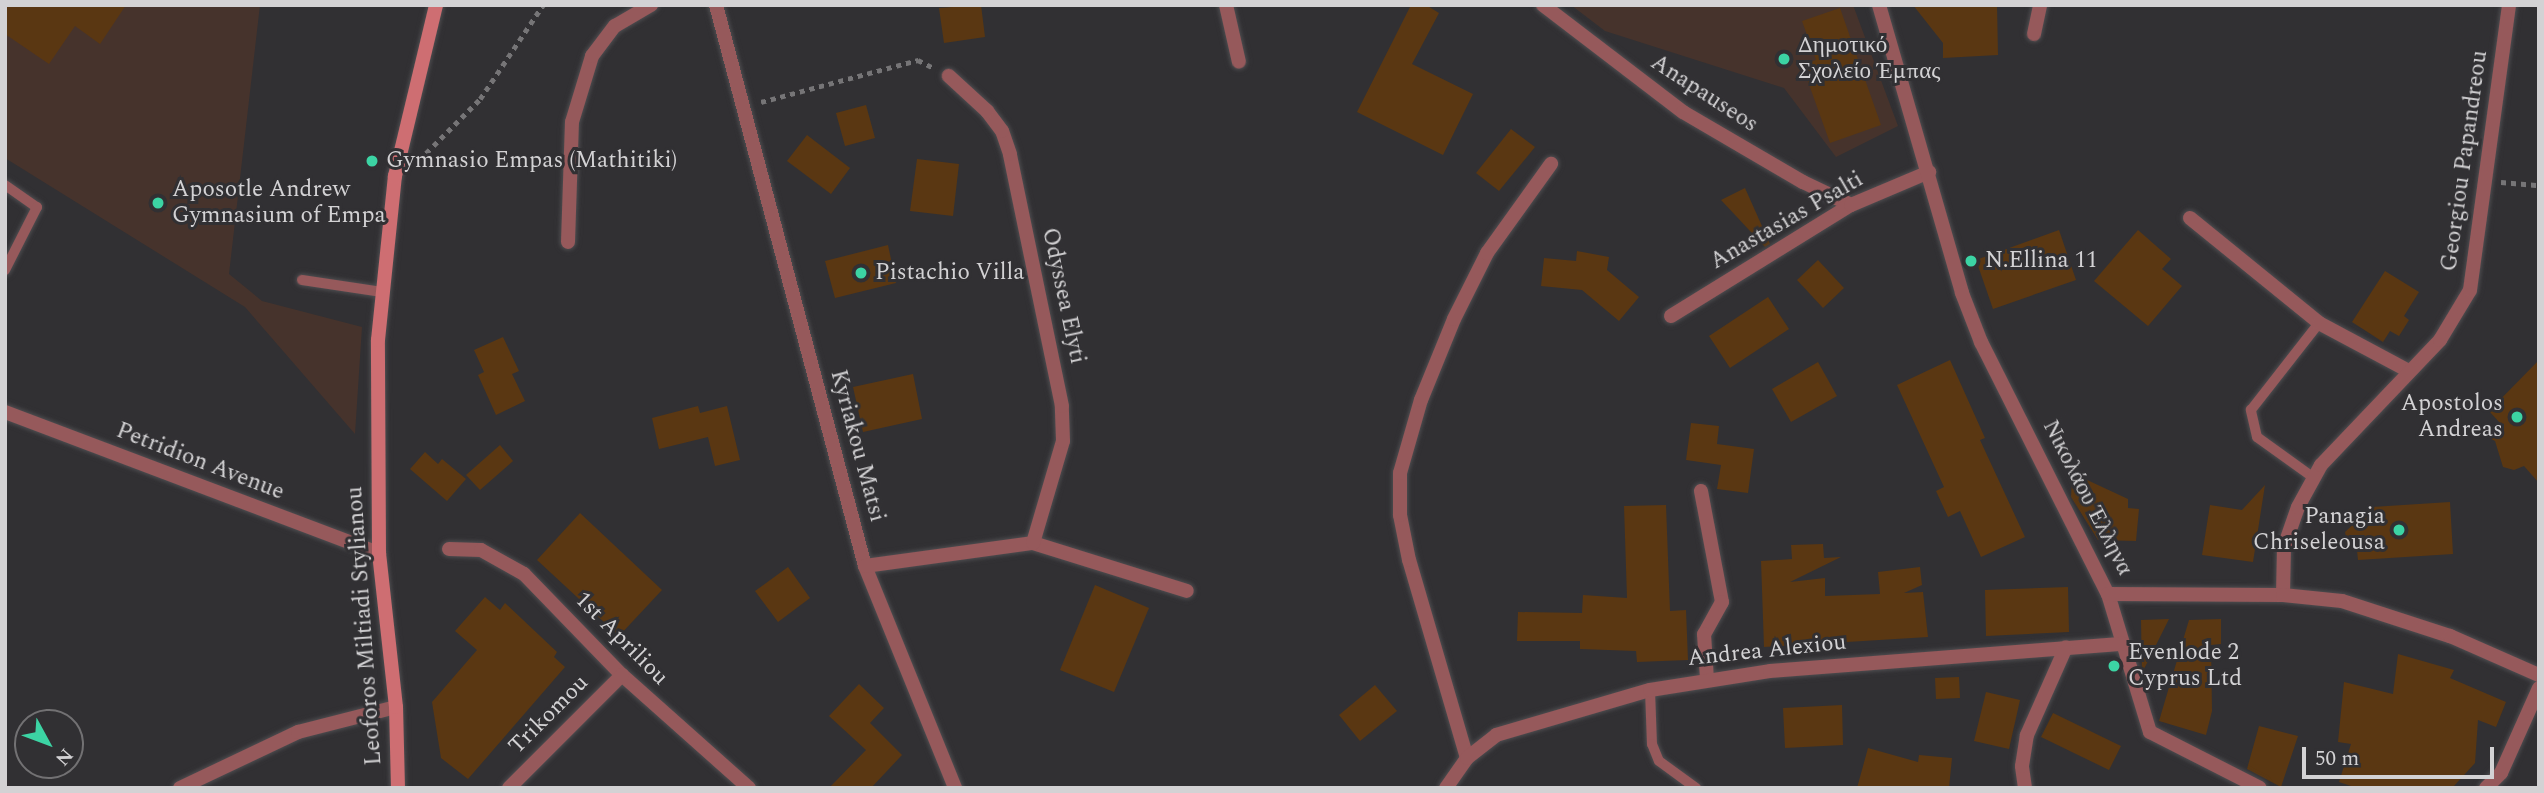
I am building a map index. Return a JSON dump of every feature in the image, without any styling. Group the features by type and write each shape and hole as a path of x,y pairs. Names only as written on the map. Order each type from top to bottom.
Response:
{"main road":[{"name":"Leoforos Miltiadi Stylianou","path":"398,788 396,707 379,553 378,340 395,176 436,5"}],"street":[{"path":"568,242 572,122 592,56 615,26 651,5"},
{"name":"Kyriakou Matsi","path":"716,5 865,566 955,788"},
{"path":"1226,5 1239,62"},
{"name":"Anapauseos","path":"1543,5 1683,113 1803,182 1851,205"},
{"name":"Νικολάου Έλληνα","path":"1879,5 1929,172 1946,247 1981,342 2108,594 2283,595 2342,601 2394,617 2539,675"},
{"path":"2034,34 2040,5"},
{"name":"Georgiou Papandreou","path":"2283,595 2284,548 2298,507 2314,478 2440,340 2470,290 2509,5"},
{"name":"Odyssea Elyti","path":"949,76 987,111 1002,131 1010,155 1062,406 1063,441 1033,543"},
{"path":"1467,758 1409,560 1400,515 1399,473 1421,400 1454,319 1487,253 1551,164"},
{"name":"Anastasias Psalti","path":"1671,316 1851,205 1929,172"},
{"path":"2190,218 2319,323 2409,371"},
{"name":"Petridion Avenue","path":"5,412 379,553"},
{"path":"1701,491 1722,602 1704,634 1707,678"},
{"path":"865,566 1033,543 1187,591"},
{"name":"1st Apriliou","path":"449,549 481,550 524,574 622,675 749,788"},
{"path":"2108,594 2150,732 2260,788"},
{"name":"Andrea Alexiou","path":"1446,788 1467,758 1496,736 1650,690 1707,678 2123,644"},
{"path":"2025,788 2022,766 2027,735 2066,647"},
{"name":"Trikomou","path":"509,788 622,675"},
{"path":"2486,788 2501,774 2539,688"},
{"path":"180,788 298,732 396,707"}],"lane":[{"path":"5,185 37,207 5,270"},
{"path":"302,280 382,292"},
{"path":"2314,478 2257,438 2251,410 2319,323"},
{"path":"1650,690 1653,744 1659,761 1696,788"}],"path":[{"path":"395,176 432,151 480,99 543,5"},
{"path":"743,107 918,60 949,76"},
{"path":"2485,181 2539,185"}],"shaded area":[{"name":"Aposotle Andrew Gymnasium of Empa","path":"5,5 260,5 229,274 262,301 362,327 355,434 245,307 5,158"},
{"name":"Δημοτικό Σχολείο Έμπας","path":"1571,5 1853,5 1898,126 1836,157 1784,88 1605,31"}],"building":[{"path":"5,5 126,5 100,44 75,26 49,64 5,34"},
{"path":"981,5 985,37 944,43 939,8"},
{"path":"1411,5 1426,5 1439,13 1412,64 1473,94 1443,155 1357,112"},
{"path":"1913,5 1997,5 1998,55 1943,58 1943,43"},
{"path":"1840,8 1881,125 1830,143 1802,65 1816,60 1802,21"},
{"path":"866,105 875,138 845,146 836,113"},
{"path":"1511,129 1535,147 1499,191 1476,173"},
{"path":"807,135 850,168 831,194 787,161"},
{"path":"917,159 959,164 953,216 910,211"},
{"path":"1745,188 1770,244 1765,247 1721,200"},
{"path":"2059,230 2076,280 1993,309 1976,260"},
{"path":"2138,230 2171,259 2162,269 2182,286 2148,326 2094,281"},
{"name":"Pistachio Villa","path":"888,245 896,283 835,298 825,261"},
{"path":"1577,251 1609,257 1607,270 1639,297 1619,321 1582,290 1541,286 1544,258 1576,261"},
{"path":"1818,260 1844,288 1823,308 1797,280"},
{"path":"2385,271 2419,292 2404,316 2409,320 2399,336 2390,331 2383,342 2352,322"},
{"path":"1768,297 1789,329 1730,368 1709,336"},
{"path":"503,337 519,371 512,374 525,401 496,415 478,375 484,372 474,350"},
{"path":"1950,360 1985,438 1980,440 2025,537 1981,557 1960,511 1948,517 1936,491 1944,487 1897,385"},
{"name":"Apostolos Andreas","path":"2539,360 2539,483 2524,466 2514,470 2503,467 2495,441 2486,436 2500,423 2489,411"},
{"path":"1818,362 1837,396 1791,422 1772,389"},
{"path":"913,374 922,419 863,432 853,387"},
{"path":"698,406 700,413 727,406 740,460 715,466 708,437 659,449 652,418"},
{"path":"1691,423 1719,426 1717,444 1754,449 1748,493 1717,489 1721,465 1686,460"},
{"path":"500,445 513,461 480,490 466,475"},
{"path":"425,452 438,464 442,459 466,479 447,501 410,469"},
{"path":"2072,479 2085,479 2128,499 2128,508 2139,509 2136,541 2098,540 2071,497"},
{"path":"2265,485 2253,562 2202,555 2210,505 2242,510"},
{"name":"Panagia Chriseleousa","path":"2450,502 2453,554 2358,560 2357,550 2347,543 2345,532 2372,507"},
{"path":"1666,505 1670,611 1686,610 1688,660 1637,662 1636,651 1580,649 1580,641 1517,641 1518,612 1582,613 1583,595 1627,598 1624,506"},
{"path":"580,513 662,590 619,636 537,560"},
{"path":"1823,544 1824,558 1841,557 1790,582 1825,578 1825,596 1880,594 1878,572 1920,567 1922,585 1904,593 1923,592 1928,637 1764,647 1761,561 1792,559 1791,545"},
{"path":"788,567 810,598 778,622 755,591"},
{"path":"1095,585 1149,608 1114,692 1060,670"},
{"path":"2068,587 2069,632 1986,636 1985,590"},
{"path":"485,597 500,610 505,603 557,652 554,657 565,667 468,779 441,758 432,702 477,650 455,631"},
{"path":"2169,619 2142,673 2141,620"},
{"path":"2221,619 2221,644 2211,645 2212,711 2206,735 2159,721 2189,620"},
{"path":"2398,654 2454,670 2450,678 2506,702 2496,727 2478,720 2475,763 2454,786 2357,788 2339,782 2351,744 2338,742 2344,682 2393,694"},
{"path":"1959,677 1960,698 1936,699 1935,678"},
{"path":"859,684 884,708 870,723 902,755 871,788 829,788 866,750 829,716"},
{"path":"1375,685 1397,711 1360,741 1339,715"},
{"path":"1986,692 2020,700 2009,749 1974,741"},
{"path":"1842,705 1843,745 1785,748 1783,708"},
{"path":"2053,713 2121,746 2109,770 2041,737"},
{"path":"2259,726 2298,736 2281,787 2247,769"},
{"path":"1868,748 1918,762 1919,755 1952,758 1949,788 1857,788"}],"place":[{"name":"Δημοτικό Σχολείο Έμπας","path":"1784,59"},
{"name":"Gymnasio Empas (Mathitiki)","path":"372,161"},
{"name":"Aposotle Andrew Gymnasium of Empa","path":"158,203"},
{"name":"N.Ellina 11","path":"1971,261"},
{"name":"Pistachio Villa","path":"861,273"},
{"name":"Apostolos Andreas","path":"2517,417"},
{"name":"Panagia Chriseleousa","path":"2399,530"},
{"name":"Evenlode 2 Cyprus Ltd","path":"2114,666"}]}
